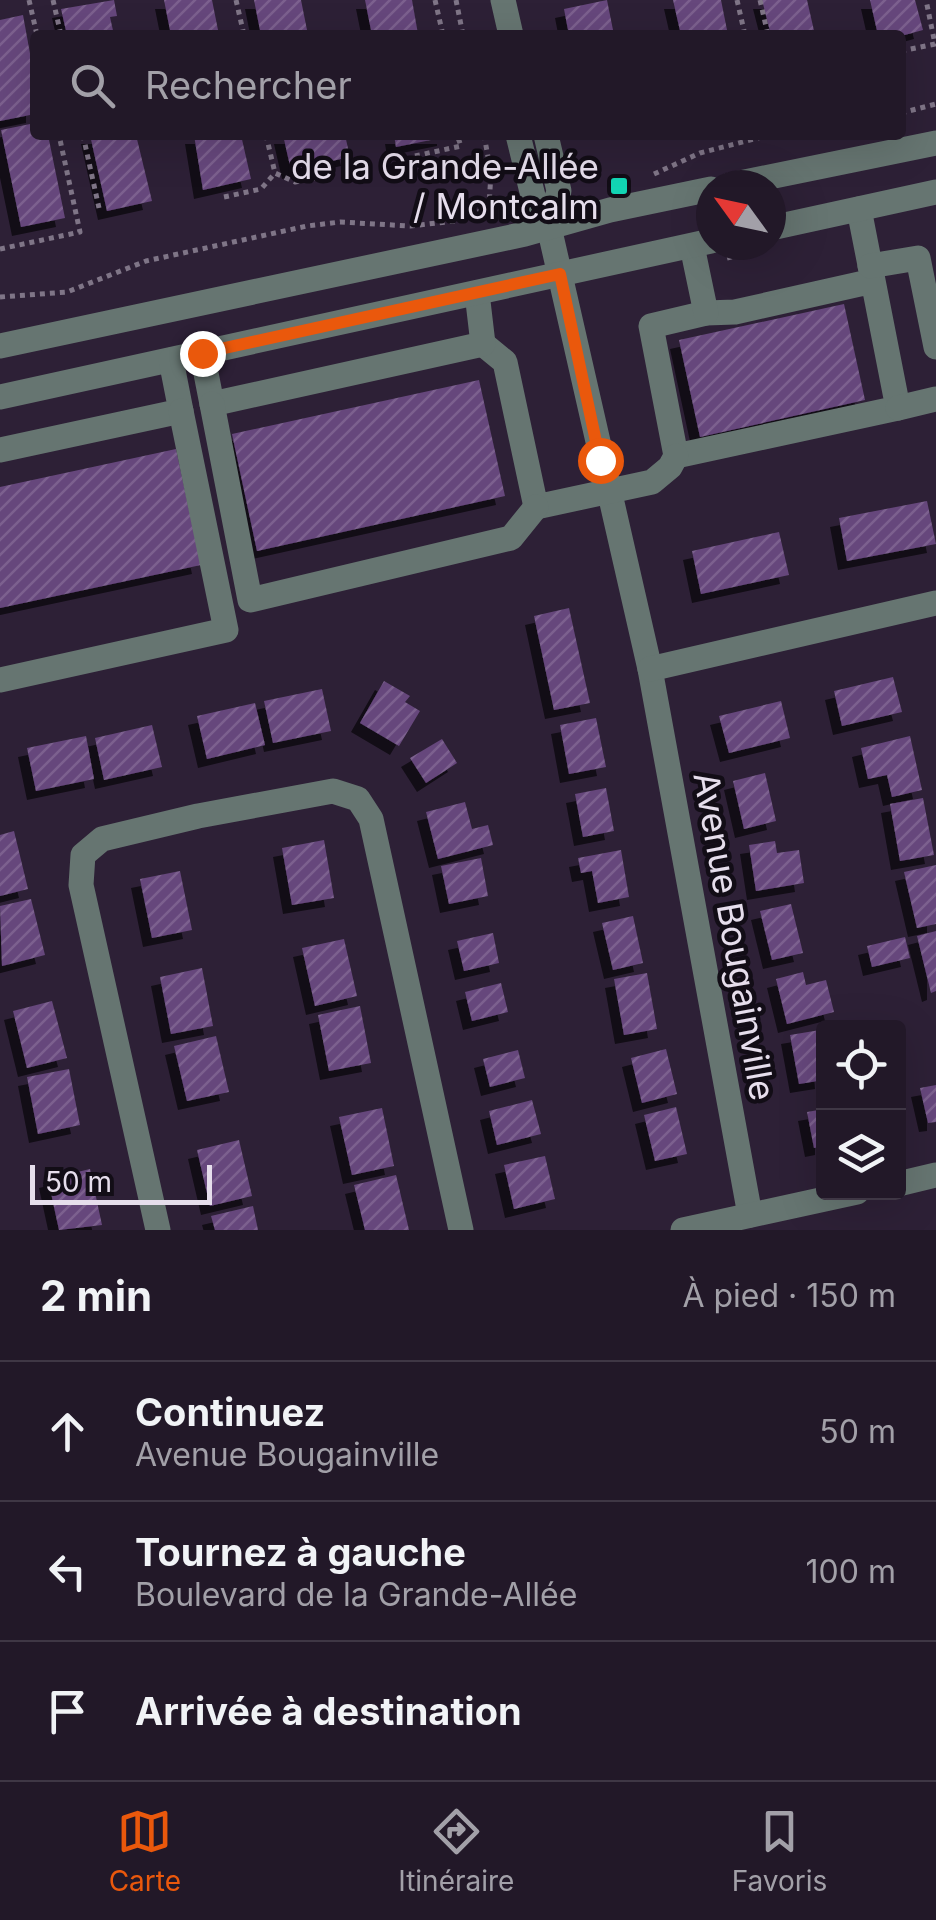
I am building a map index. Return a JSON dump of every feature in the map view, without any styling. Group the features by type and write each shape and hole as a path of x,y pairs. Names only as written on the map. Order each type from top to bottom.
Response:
{"street":[{"path":"503,0 510,30"},
{"path":"519,140 528,180 550,227"},
{"path":"547,140 558,191 550,227"},
{"path":"786,173 936,142"},
{"path":"0,346 696,192"},
{"path":"786,225 936,192"},
{"path":"859,209 898,408"},
{"name":"Avenue Bougainville","path":"550,227 650,669 750,1216"},
{"path":"0,397 696,245"},
{"path":"202,353 250,600 511,538 536,507 652,482 676,456 651,326 706,313 735,312 918,258 936,348"},
{"path":"702,260 706,313"},
{"path":"476,293 483,344 505,362 536,507"},
{"path":"212,404 483,344"},
{"path":"0,680 226,630 171,360"},
{"path":"676,456 936,399"},
{"path":"0,450 182,411"},
{"path":"650,669 936,605"},
{"path":"158,1230 82,885 83,855 102,840 198,816 333,791 358,799 371,820 461,1230"},
{"path":"906,1182 936,1176"},
{"path":"683,1230 821,1200"}],"path":[{"path":"29,0 36,30"},
{"path":"53,0 59,30"},
{"path":"236,0 243,30"},
{"path":"436,0 442,30"},
{"path":"456,0 463,30"},
{"path":"738,0 744,30"},
{"path":"760,0 767,30"},
{"path":"906,51 935,44 926,0"},
{"path":"906,111 936,104"},
{"path":"0,249 80,232 60,140"},
{"path":"84,140 99,208"},
{"path":"267,140 274,173"},
{"path":"415,156 461,146 459,140"},
{"path":"485,140 491,173 489,207"},
{"path":"648,178 689,157 752,140"},
{"path":"274,173 294,182 330,175"},
{"path":"224,197 261,189 274,173"},
{"path":"0,297 67,292 146,262 307,226 340,222 429,224 468,218 517,198"}],"building":[{"path":"114,0 117,16 110,17 113,30 66,30 61,9"},
{"path":"164,0 212,0 218,30 170,30"},
{"path":"254,0 301,0 307,30 260,30"},
{"path":"365,0 412,0 417,30 371,30"},
{"path":"607,0 613,30 568,30 564,9"},
{"path":"673,0 721,0 727,30 680,30"},
{"path":"762,0 807,0 814,30 770,30"},
{"path":"870,0 915,0 923,30 906,35 906,30 877,30"},
{"path":"23,15 30,54 30,115 0,121 0,20"},
{"path":"30,124 30,140 49,140 65,218 21,227 1,130"},
{"path":"91,140 137,140 152,201 107,211"},
{"path":"195,140 242,140 251,179 203,190"},
{"path":"284,140 346,140 350,157 291,170"},
{"path":"395,140 431,140 396,147"},
{"path":"844,304 865,400 700,437 679,340"},
{"path":"479,380 505,496 257,551 232,434"},
{"path":"176,449 201,565 0,608 0,487"},
{"path":"927,501 936,544 847,561 839,518"},
{"path":"779,532 789,575 701,594 692,551"},
{"path":"569,608 590,703 554,710 534,616"},
{"path":"893,677 902,712 842,726 834,691"},
{"path":"384,681 410,696 405,702 420,711 399,746 360,723"},
{"path":"322,689 331,731 273,743 264,701"},
{"path":"781,701 790,738 729,753 719,716"},
{"path":"255,703 265,745 207,759 197,716"},
{"path":"596,718 606,767 569,774 560,725"},
{"path":"152,725 162,767 104,780 95,738"},
{"path":"86,736 94,779 36,791 27,748"},
{"path":"910,736 922,790 892,797 887,775 868,779 861,748"},
{"path":"442,739 457,763 426,783 410,758"},
{"path":"765,773 776,821 744,829 733,781"},
{"path":"606,788 614,831 583,837 575,794"},
{"path":"923,798 934,855 900,861 890,804"},
{"path":"465,802 472,829 488,825 493,845 438,859 426,812"},
{"path":"14,831 28,889 0,896 0,835"},
{"path":"324,840 334,898 292,905 282,848"},
{"path":"775,841 777,853 799,850 804,883 756,891 749,845"},
{"path":"621,850 629,897 598,903 592,871 581,873 578,858"},
{"path":"481,858 488,896 449,904 441,866"},
{"path":"936,865 936,924 917,928 904,872"},
{"path":"180,871 192,930 152,938 140,879"},
{"path":"31,899 45,955 2,966 0,906"},
{"path":"791,904 803,953 772,960 760,911"},
{"path":"633,916 643,963 613,970 602,923"},
{"path":"936,931 936,991 931,993 917,936"},
{"path":"493,933 499,963 464,971 457,941"},
{"path":"905,937 910,958 872,967 867,946"},
{"path":"344,939 357,996 315,1006 302,948"},
{"path":"202,968 213,1026 171,1034 160,977"},
{"path":"803,972 806,985 826,980 834,1012 787,1024 776,979"},
{"path":"647,973 657,1029 624,1035 614,979"},
{"path":"501,983 508,1012 472,1021 465,992"},
{"path":"52,1001 67,1058 27,1068 13,1011"},
{"path":"360,1006 371,1063 329,1071 318,1015"},
{"path":"816,1031 816,1081 799,1084 790,1035"},
{"path":"216,1036 229,1092 187,1101 174,1046"},
{"path":"666,1049 677,1094 642,1103 631,1058"},
{"path":"518,1050 525,1078 490,1087 483,1059"},
{"path":"69,1069 80,1125 38,1134 27,1077"},
{"path":"936,1085 936,1122 928,1123 920,1088"},
{"path":"532,1100 541,1134 497,1145 489,1111"},
{"path":"676,1107 687,1154 655,1161 644,1115"},
{"path":"382,1108 394,1166 352,1175 339,1117"},
{"path":"816,1110 816,1148 814,1148 807,1112"},
{"path":"239,1140 252,1196 210,1206 197,1150"},
{"path":"545,1156 555,1199 514,1209 504,1165"},
{"path":"90,1169 102,1225 59,1230 48,1179"},
{"path":"396,1175 409,1230 365,1230 354,1185"},
{"path":"253,1206 258,1230 215,1230 211,1216"}],"place":[{"name":"de la Grande-Allée / Montcalm","path":"619,186"}],"route":[{"path":"202,353 560,274 600,460"}]}
